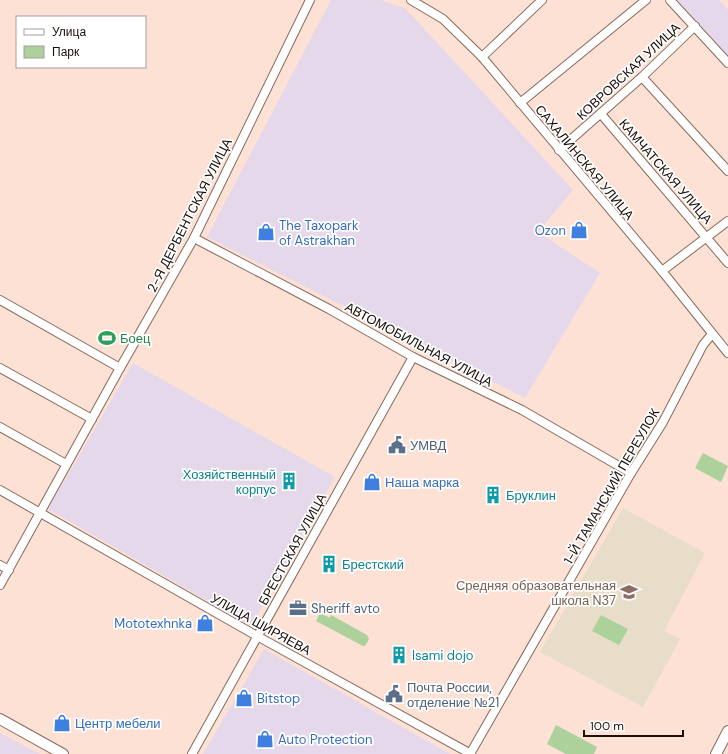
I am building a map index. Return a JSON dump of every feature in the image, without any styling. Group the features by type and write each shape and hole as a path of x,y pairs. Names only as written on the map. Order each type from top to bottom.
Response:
{"main road":[{"path":"0,720 63,754"},
{"path":"716,754 728,731"}],"street":[{"name":"2-Я ДЕРБЕНТСКАЯ УЛИЦА","path":"0,585 66,464 194,238 310,0"},
{"name":"САХАЛИНСКАЯ УЛИЦА","path":"411,0 444,20 482,57 662,271 728,353"},
{"path":"482,57 542,0"},
{"path":"520,103 646,0"},
{"path":"670,0 728,63"},
{"name":"КОВРОВСКАЯ УЛИЦА","path":"559,150 642,77 695,26"},
{"path":"642,77 728,171"},
{"name":"КАМЧАТСКАЯ УЛИЦА","path":"601,114 728,263"},
{"path":"662,271 728,221"},
{"name":"АВТОМОБИЛЬНАЯ УЛИЦА","path":"194,238 329,309 413,357 522,410 631,473"},
{"path":"0,300 120,368"},
{"name":"1-Й ТАМАНСКИЙ ПЕРЕУЛОК","path":"471,754 631,473 662,422 703,345 712,334"},
{"name":"БРЕСТСКАЯ УЛИЦА","path":"192,754 413,357"},
{"path":"0,368 92,419"},
{"path":"0,427 66,464"},
{"name":"УЛИЦА ШИРЯЕВА","path":"0,490 257,636 471,754"},
{"path":"0,565 9,570"}],"shaded area":[{"path":"331,0 381,0 406,9 573,190 538,232 600,273 525,398 207,237"},
{"path":"677,0 719,0 728,10 728,56"},
{"path":"133,363 335,477 251,626 48,509"},
{"name":"Средняя образовательная школа N37","path":"623,508 705,553 664,631 680,639 643,707 540,652"},
{"path":"264,649 450,754 203,754"},
{"path":"0,733 40,754 0,754"}],"green space":[{"path":"703,453 728,466 721,482 695,468"},
{"path":"320,613 330,618 331,615 367,635 369,639 365,646 316,621"},
{"path":"601,615 628,629 619,645 592,631"},
{"path":"556,725 597,747 594,754 566,754 547,744"}],"place":[{"name":"Ozon","path":"579,230"},
{"name":"The Taxopark of Astrakhan","path":"266,232"},
{"name":"Боец","path":"107,338"},
{"name":"УМВД","path":"397,445"},
{"name":"Хозяйственный корпус","path":"289,481"},
{"name":"Наша марка","path":"372,482"},
{"name":"Бруклин","path":"493,495"},
{"name":"Брестский","path":"329,564"},
{"name":"Средняя образовательная школа N37","path":"629,592"},
{"name":"Sheriff avto","path":"298,608"},
{"name":"Mototexhnka","path":"205,623"},
{"name":"Isami dojo","path":"399,655"},
{"name":"Почта России, отделение №21","path":"394,694"},
{"name":"Bitstop","path":"244,698"},
{"name":"Центр мебели","path":"62,723"},
{"name":"Auto Protection","path":"265,739"}]}
